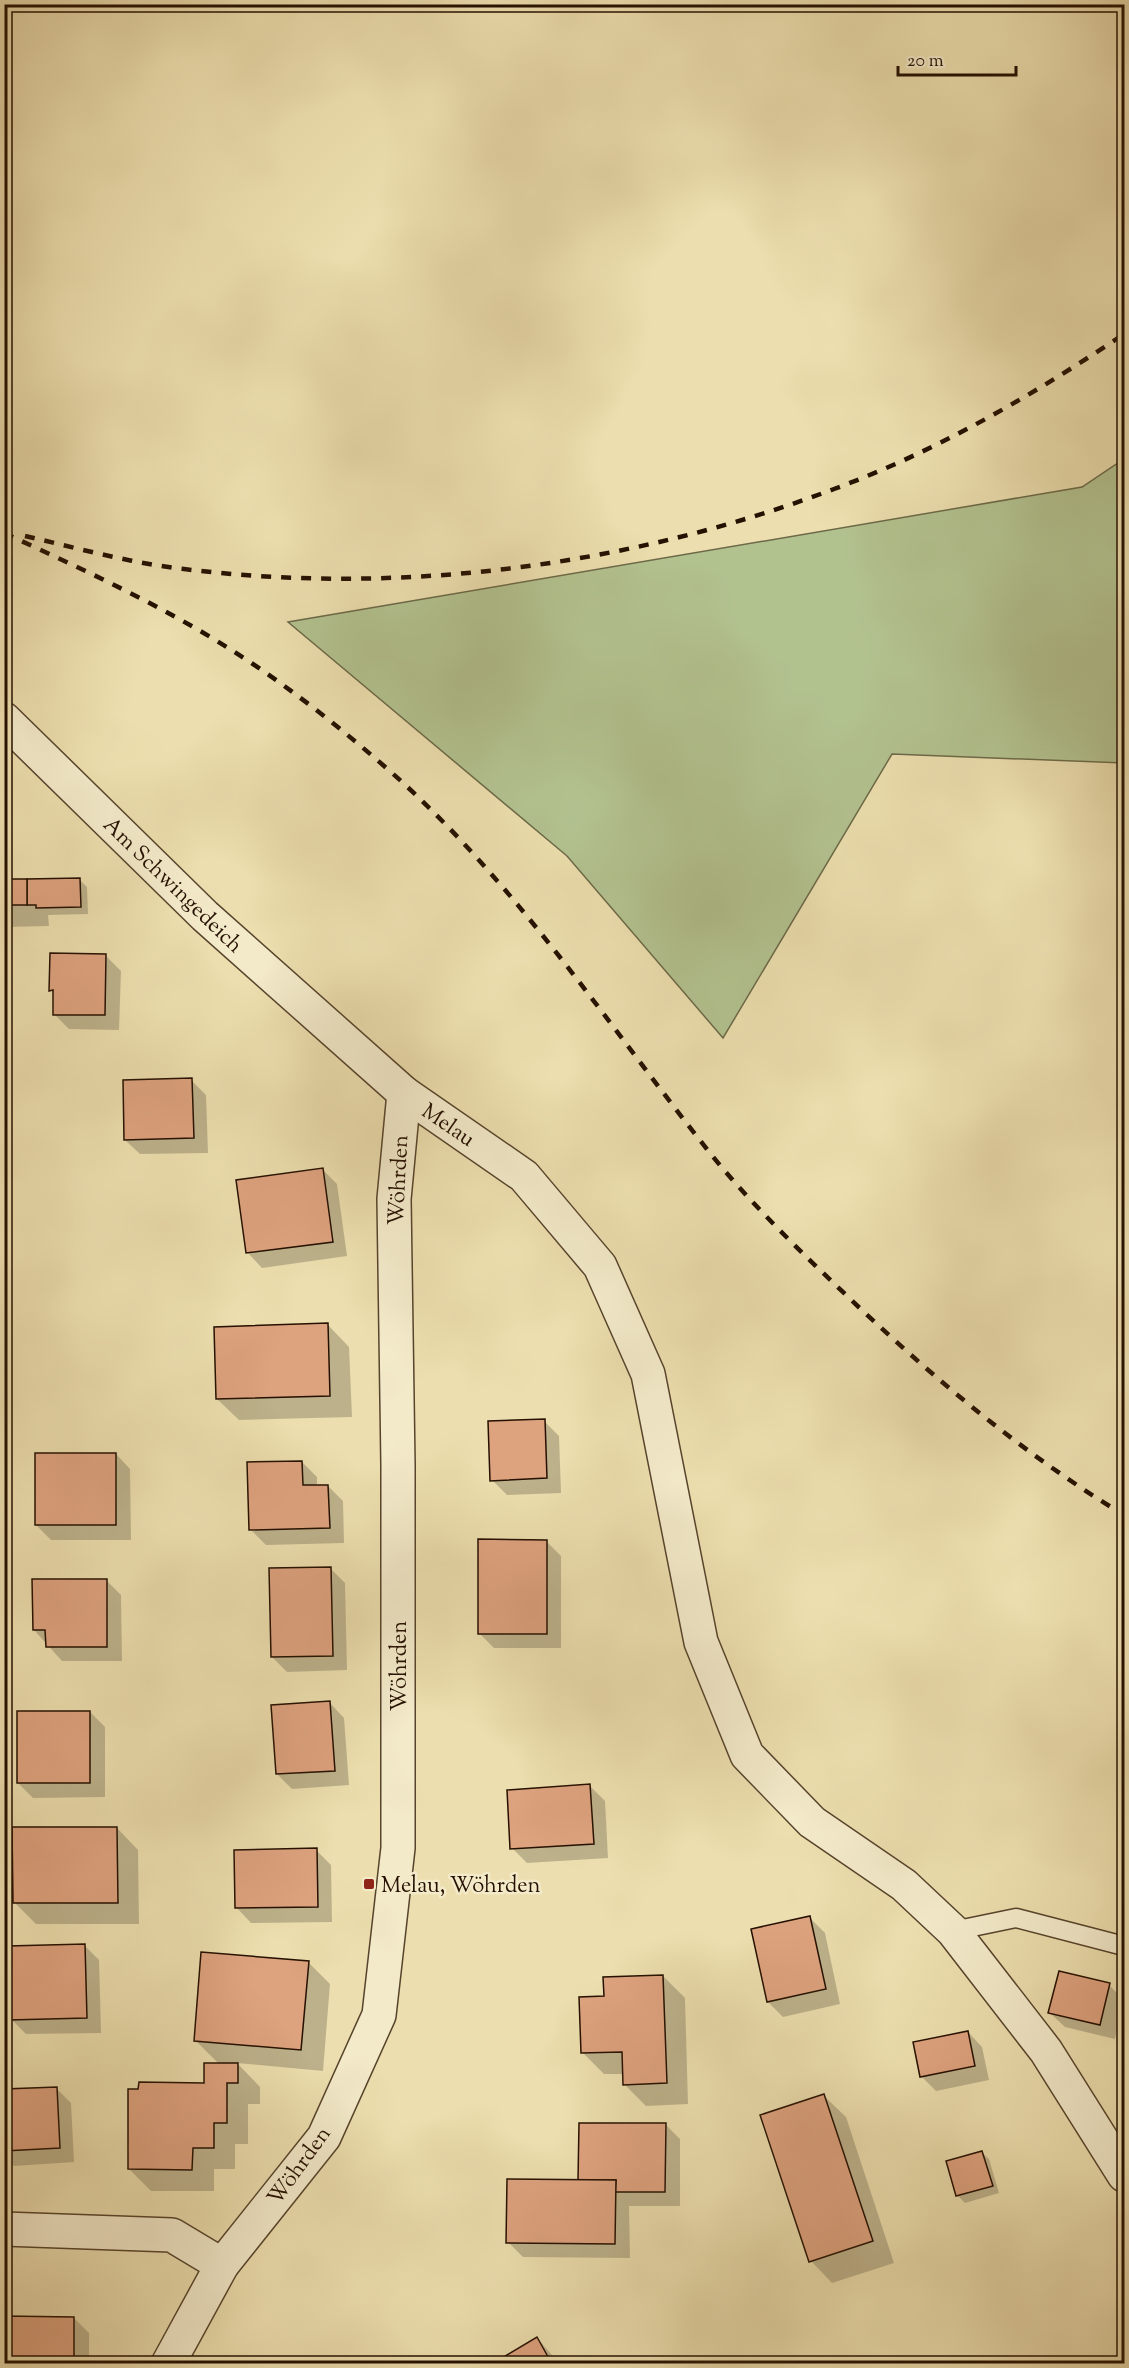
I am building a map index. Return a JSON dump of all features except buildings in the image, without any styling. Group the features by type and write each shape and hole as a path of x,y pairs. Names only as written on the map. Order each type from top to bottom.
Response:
{"street":[{"name":"Am Schwingedeich","path":"4,719 206,916 404,1094"},
{"name":"Melau","path":"404,1094 524,1176 600,1266 648,1374 701,1642 747,1755 812,1822 904,1885 953,1931 1046,2051 1125,2175"},
{"name":"Wöhrden","path":"168,2364 222,2265 324,2137 379,2015 398,1848 398,1465 394,1199 404,1094"},
{"path":"4,2229 172,2235 222,2265"}],"lane":[{"path":"953,1931 1016,1918 1125,1946"}],"green space":[{"path":"1124,459 1124,763 892,754 723,1038 567,856 288,622 1082,487"}],"railway":[{"path":"25,536 104,555 184,569 266,576 348,579 431,576 514,568 596,555 677,538 756,516 872,474 984,420 1055,379 1124,334"},
{"path":"4,533 121,588 206,634 298,696 382,764 445,823 486,868 563,961 710,1153 776,1226 828,1278 945,1385 1014,1440 1124,1515"}],"place":[{"name":"Melau, Wöhrden","path":"369,1884"}]}
